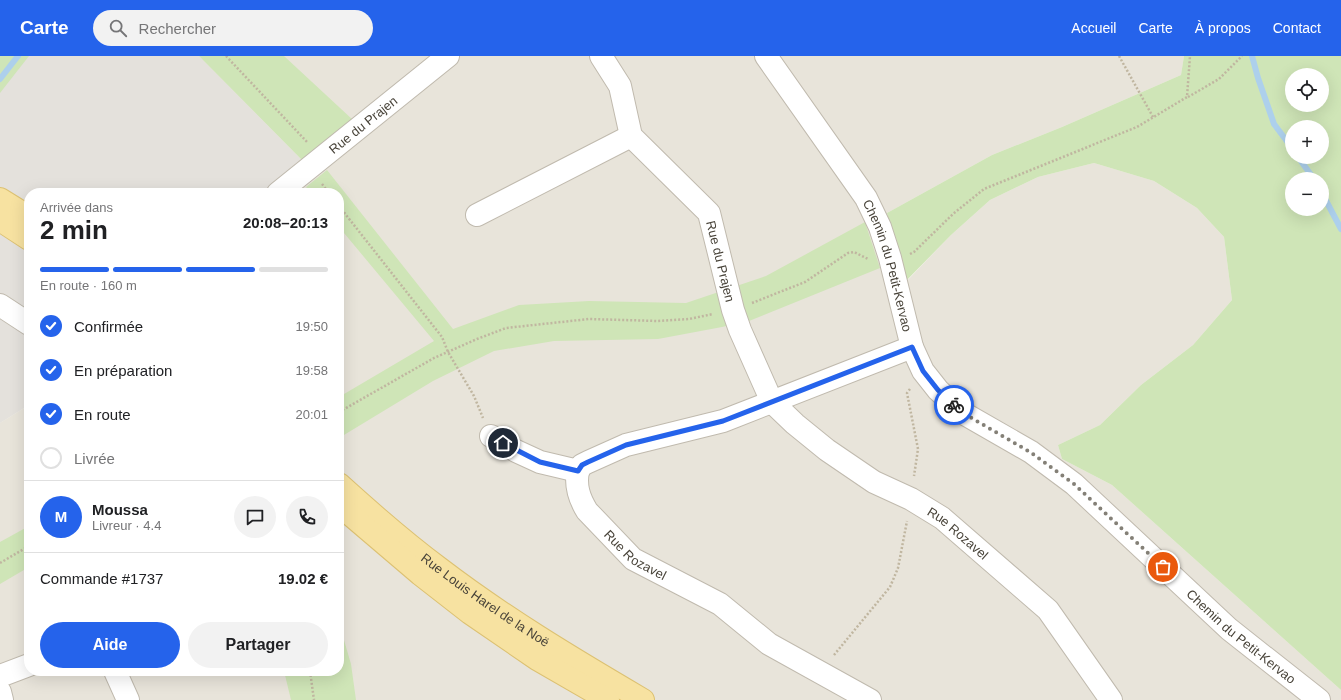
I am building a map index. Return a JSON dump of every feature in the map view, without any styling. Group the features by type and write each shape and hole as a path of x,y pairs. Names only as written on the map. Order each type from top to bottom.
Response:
{"main road":[{"path":"0,199 24,214"},
{"path":"0,220 24,236"},
{"name":"Rue Louis Harel de la Noë","path":"344,489 370,512 439,568 517,623 643,700"},
{"name":"Rue Louis Harel de la Noë","path":"344,509 420,574 470,613 537,659 608,700"}],"street":[{"name":"Rue du Prajen","path":"284,188 448,56"},
{"path":"477,215 632,136 620,86 601,56"},
{"name":"Chemin du Petit-Kervao","path":"766,56 866,198 880,226 890,258 912,347 923,371 938,390 963,413 1030,452 1074,484 1229,629 1319,700"},
{"name":"Rue du Prajen","path":"632,136 710,213 734,311 772,402"},
{"path":"0,305 24,321"},
{"path":"491,436 516,451 540,462 578,471 582,465 626,445 723,421 912,347"},
{"name":"Rue Rozavel","path":"772,402 795,424 827,450 874,482 911,499 942,518 1048,610 1111,700"},
{"name":"Rue Rozavel","path":"578,471 576,480 577,491 581,502 587,511 633,560 720,604 770,644 870,700"},
{"path":"0,676 24,667"},
{"path":"117,676 128,700"},
{"path":"0,692 2,700"}],"path":[{"path":"226,56 322,158"},
{"path":"1119,56 1153,117"},
{"path":"1187,97 1190,56"},
{"path":"344,409 434,358 506,328 589,319 658,321 688,319 734,311 805,282 848,253 854,252 868,259 902,257 914,252 953,214 984,189 1137,127 1219,79 1242,56"},
{"path":"344,212 442,337 448,352 474,396 491,436"},
{"path":"820,672 862,623 890,587 898,568 911,499 918,449 907,393 923,371"},
{"path":"0,563 24,549"},
{"path":"311,676 314,700"}],"shaded area":[{"path":"0,56 199,56 302,160 268,188 24,188 24,408 0,423"},
{"path":"199,56 1184,56 1181,75 1062,127 992,155 887,213 903,285 951,235 990,200 1038,177 1094,163 1154,181 1197,208 1224,237 1232,300 1193,345 1141,385 1100,425 1058,445 1062,459 1112,485 1341,690 1341,700 0,700 0,423 24,408 24,676 344,676 344,188 268,188 302,160"}],"green space":[{"path":"0,56 29,56 0,93"},
{"path":"199,56 284,56 353,120 302,160"},
{"path":"1184,56 1341,56 1341,690 1112,485 1062,459 1058,445 1100,425 1141,385 1193,345 1232,300 1224,237 1197,208 1154,181 1094,163 1038,177 990,200 951,235 902,285 887,213 992,155 1062,127 1181,75"},
{"path":"327,170 341,188 307,188 306,187"},
{"path":"344,191 453,329 519,305 589,301 686,303 766,276 865,222 880,268 749,321 722,327 658,339 554,341 494,351 433,381 344,435 344,394 434,341 344,233"},
{"path":"24,529 24,570 0,584 0,542"},
{"path":"344,640 351,664 356,700 291,700 285,676 344,676"}],"waterway":[{"path":"0,79 18,56"},
{"path":"1252,56 1274,124 1285,139"},
{"path":"1303,164 1309,172"},
{"path":"1329,206 1341,229"}],"way so far":[{"path":"954,405 963,413 1030,452 1074,484 1163,567"}],"route":[{"path":"503,443 540,462 578,471 582,465 626,445 723,421 912,347 923,371 938,390 954,405"}]}
